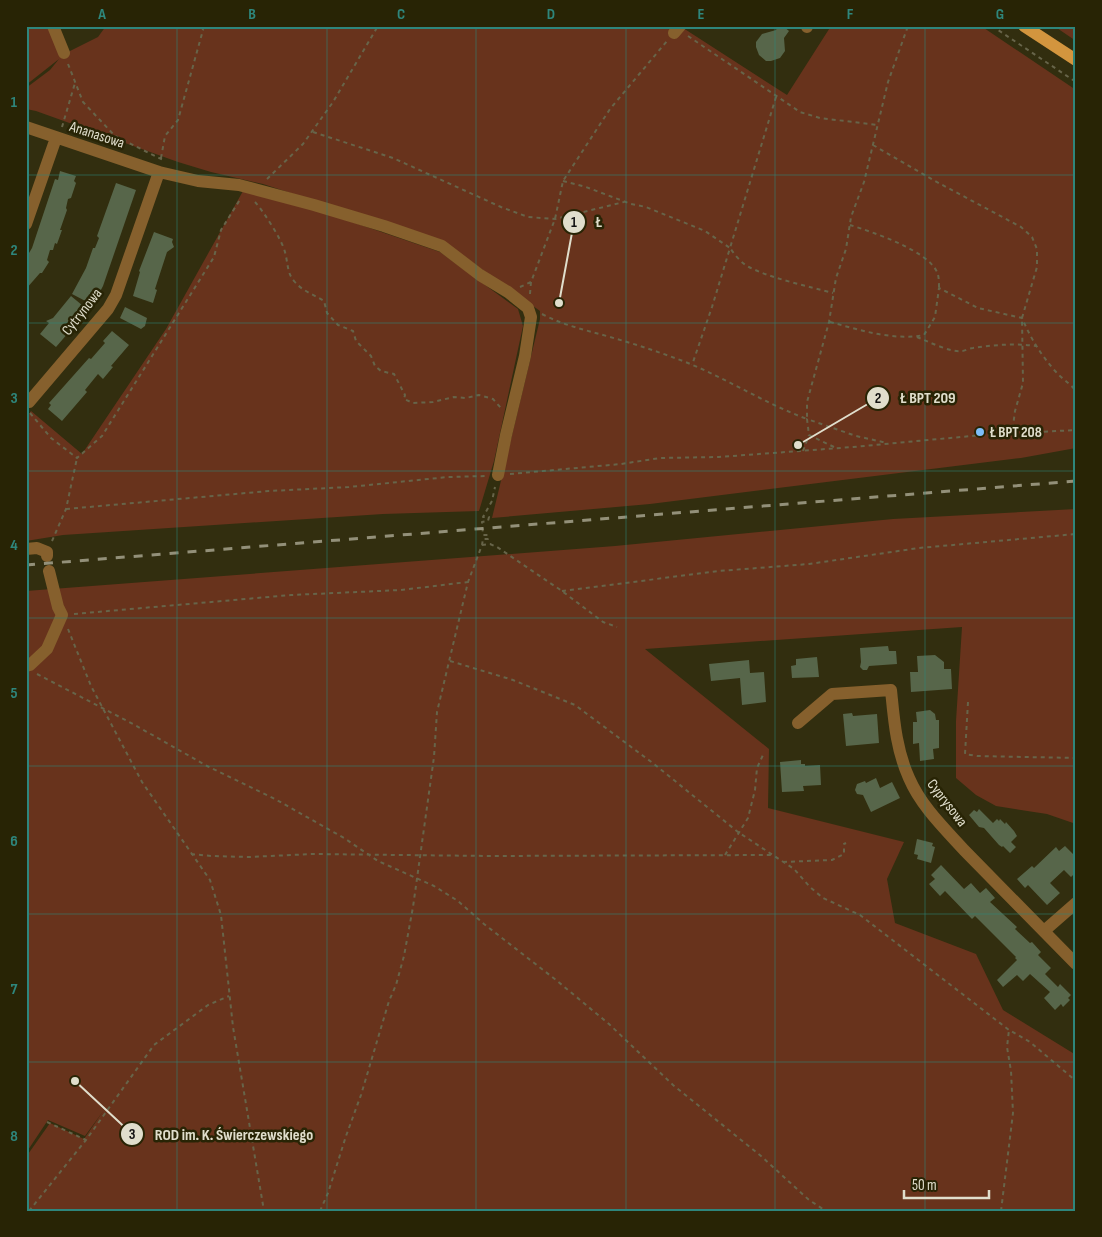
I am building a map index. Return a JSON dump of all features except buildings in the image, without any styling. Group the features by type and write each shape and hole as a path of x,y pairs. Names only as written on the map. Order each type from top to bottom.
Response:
{"main road":[{"path":"1024,26 1076,60"}],"street":[{"path":"53,26 64,53"},
{"name":"Ananasowa","path":"26,127 57,138 163,168 198,181 239,185 253,194 323,208 442,246 528,308"},
{"path":"26,224 57,138"},
{"name":"Cytrynowa","path":"28,403 108,309 116,295 163,168"},
{"path":"498,475 525,356 531,317 528,308"},
{"path":"26,549 37,548 47,554"},
{"path":"31,669 30,665 47,649 62,615 58,608 49,571"},
{"name":"Cyprysowa","path":"798,723 832,694 891,690 896,737 901,759 922,802 955,841 1076,964"},
{"path":"1044,931 1076,903"}],"path":[{"path":"163,168 161,158 165,136 178,120 184,94 192,75 203,30 202,26"},
{"path":"47,554 66,509 77,458 102,436 214,257 221,230 243,196 253,194 303,144 333,102 378,26"},
{"path":"803,451 809,435 807,402 829,322 836,278 864,182 888,82 908,26"},
{"path":"992,26 1076,82"},
{"path":"878,126 820,118 800,112 677,30 610,109 563,181 555,219 531,282 528,308 563,324 645,347 692,365 719,376 786,411 807,419 856,436 890,443"},
{"path":"64,53 83,102 115,136 161,158"},
{"path":"57,138 75,82"},
{"path":"692,365 712,307 776,97"},
{"path":"312,131 393,158 501,207 528,217 555,219 624,202"},
{"path":"873,145 1021,227 1032,237 1037,249 1037,267 1022,318 1022,383 1012,434"},
{"path":"161,158 163,168"},
{"path":"563,181 586,187 624,202 646,207 705,231 730,248 748,267 833,293"},
{"path":"253,194 285,250 288,272 294,282 324,301 326,313 338,324 353,331 356,341 372,356 375,366 381,371 394,374 405,394 404,398 412,403 479,395 493,398 501,408 502,415"},
{"path":"829,322 870,332 916,336 924,335 935,317 940,288 937,272 926,259 888,237 850,225"},
{"path":"940,288 978,308 1006,316 1022,318"},
{"path":"1022,318 1036,346 1057,374 1076,391"},
{"path":"916,336 960,352 970,348 1022,344 1036,346"},
{"path":"28,403 30,413 40,427 77,458"},
{"path":"66,509 269,491 349,488 448,477 498,475 621,464 660,458 719,457 1076,430"},
{"path":"809,435 837,448"},
{"path":"320,1211 362,1095 404,956 434,757 437,712 468,582 483,539 488,539 488,535 483,535 482,522 488,521 488,517 483,517 492,501 498,475"},
{"path":"562,591 719,571 809,564 919,548 1076,534"},
{"path":"482,545 490,544 497,547 562,591 603,622 617,627"},
{"path":"264,1211 233,1026 221,915 210,880 142,782 91,686 62,615 292,595 400,590 468,582"},
{"path":"450,661 513,680 575,705 654,764 738,832 794,869 823,898 860,915 1009,1030 1030,1042 1076,1082"},
{"path":"31,669 207,766 275,799 344,838 367,854 434,886 458,901 491,930 609,1024 673,1084 762,1156 809,1200 826,1211"},
{"path":"968,702 965,754 977,756 1076,758"},
{"path":"725,855 748,818 756,790 757,768 763,755"},
{"path":"784,862 832,860 844,854 844,844 846,843"},
{"path":"191,854 249,857 312,854 490,856 772,855"},
{"path":"29,1211 86,1140 154,1046 208,1005 229,996"},
{"path":"1001,1211 1013,1113 1011,1071 1007,1047 1009,1030"},
{"path":"46,1122 86,1140"}],"shaded area":[{"path":"26,26 49,26 62,55 98,37 106,26 680,26 787,95 831,26 981,26 1076,90 1076,448 1021,458 650,504 492,518 540,319 540,311 447,244 263,184 178,162 26,109 26,88 50,70 59,59 26,85"},
{"path":"1054,26 1076,26 1076,41"},
{"path":"243,191 317,210 440,252 518,309 523,326 494,461 479,511 383,514 63,535 26,541 26,419 31,411 82,454 166,329"},
{"path":"1076,509 1076,824 1047,814 996,806 976,795 956,778 956,721 962,627 645,649 769,749 768,808 904,842 887,879 895,923 976,954 1003,1010 1076,1055 1076,1211 26,1211 26,1157 50,1123 84,1139 104,1110 85,1136 48,1120 26,1153 26,591 615,546 893,519"}],"railway":[{"path":"26,565 1076,481"}],"place":[{"name":"Ł","path":"559,303"},
{"name":"Ł BPT 208","path":"980,432"},
{"name":"Ł BPT 209","path":"798,445"},
{"name":"ROD im. K. Świerczewskiego","path":"75,1081"}]}
